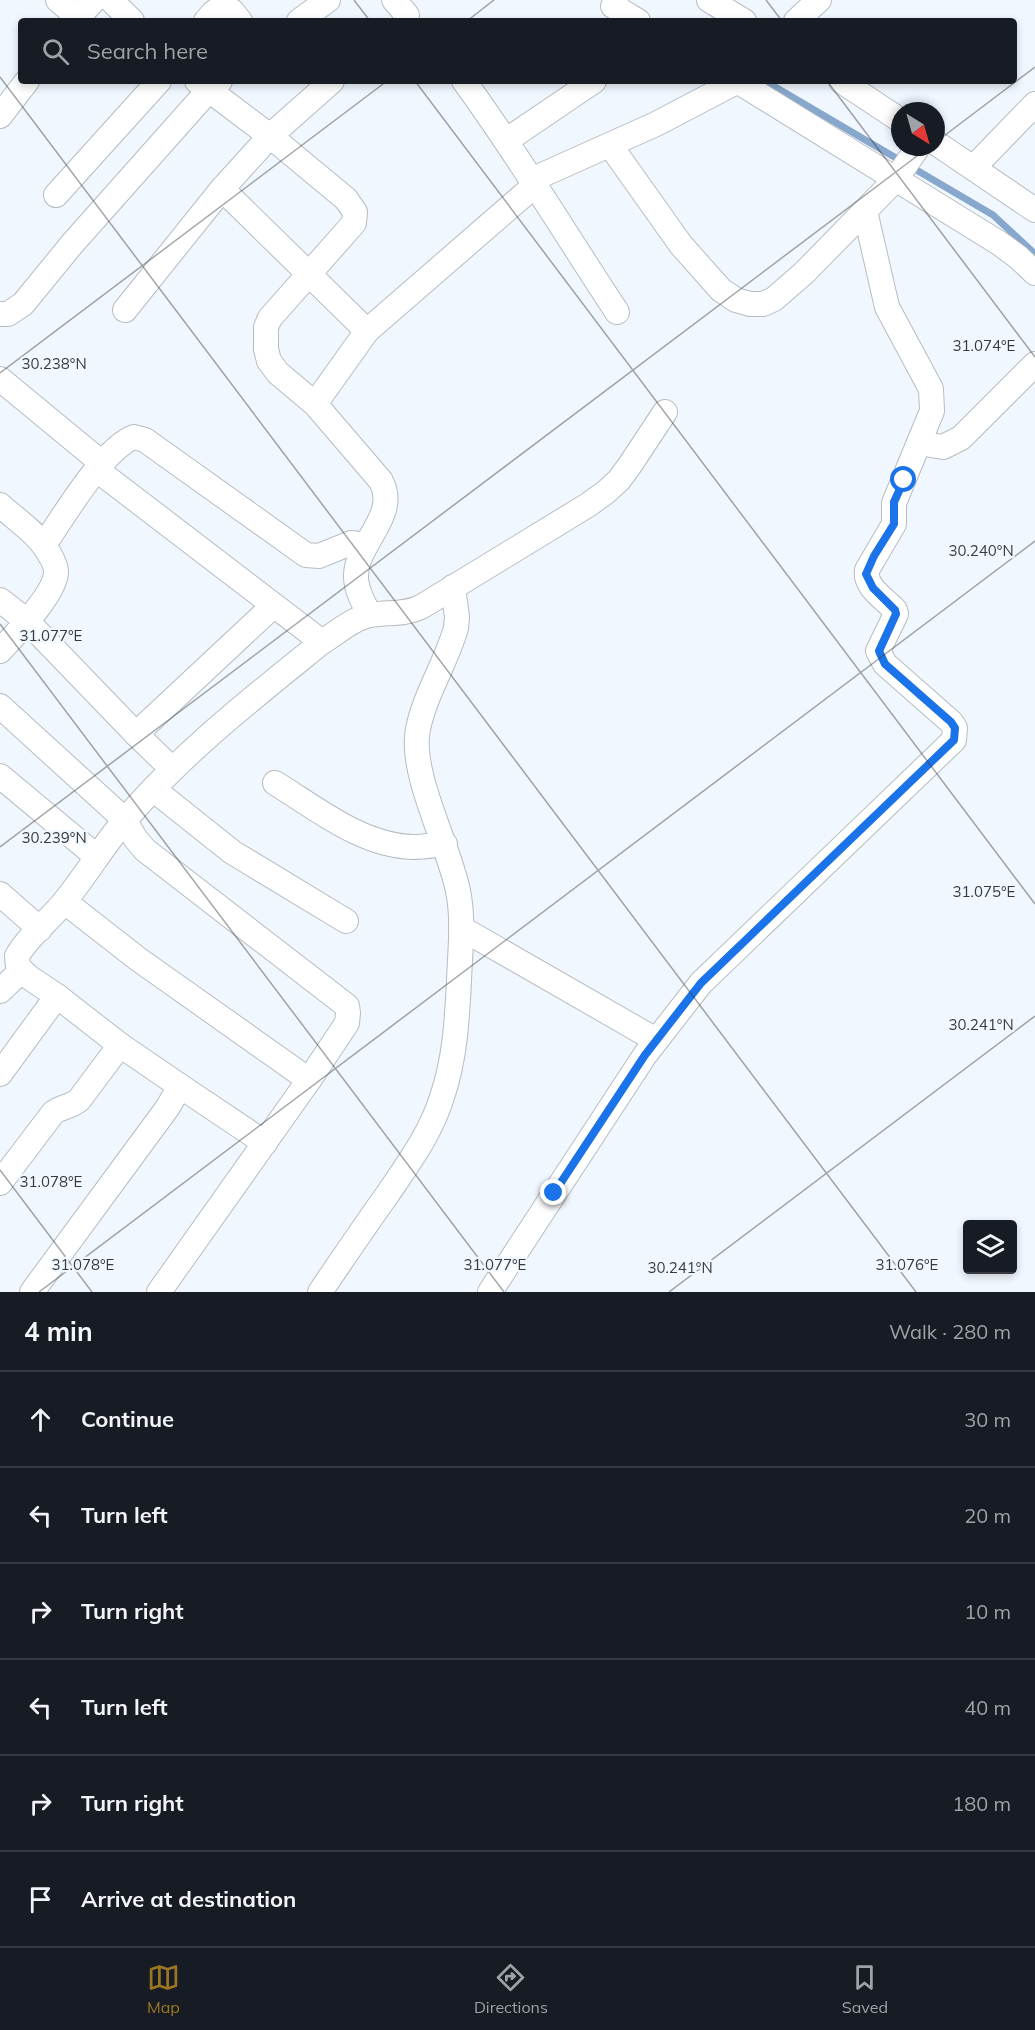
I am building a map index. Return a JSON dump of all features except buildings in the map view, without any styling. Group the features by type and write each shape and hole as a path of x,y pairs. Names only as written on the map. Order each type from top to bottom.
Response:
{"street":[{"path":"58,0 75,18"},
{"path":"77,18 94,0"},
{"path":"111,0 129,18"},
{"path":"303,18 328,0"},
{"path":"709,0 739,18"},
{"path":"798,18 819,0"},
{"path":"611,2 634,18"},
{"path":"209,18 223,8 232,11 238,18"},
{"path":"0,116 25,84"},
{"path":"56,195 156,84"},
{"path":"0,314 9,314 23,304 208,84 346,199 356,212 354,223 270,318 265,335 269,362 278,373 315,404 381,481 386,490 386,508 366,545 356,579 362,600 370,615"},
{"path":"125,310 222,189 270,136 329,84"},
{"path":"466,84 507,140 532,183 617,312"},
{"path":"507,140 590,84"},
{"path":"315,404 367,331 532,183 736,84"},
{"path":"743,84 999,243 1035,273"},
{"path":"845,84 891,114"},
{"path":"973,168 1035,104"},
{"path":"610,145 681,245 721,290 736,300 750,304 763,304 774,299 804,273 896,179 912,156"},
{"path":"945,149 1033,204"},
{"path":"222,189 367,331"},
{"path":"490,1292 656,1040 701,983 954,740 955,728 951,722 881,658 879,651 896,614 895,610 873,588 867,578 867,570 894,524 894,502 932,411 933,395 887,307 865,211"},
{"path":"919,443 943,447 961,438 1035,363"},
{"path":"0,379 100,467 273,606 322,642"},
{"path":"265,1143 120,1045 21,971 17,956 65,902 96,856 125,820 172,769 322,642 353,622 370,615 410,612 588,505 619,480 666,412"},
{"path":"44,545 118,445 134,436 141,438 306,555 319,556 351,543 366,545"},
{"path":"0,505 44,545 55,565 55,579 52,587 27,621 0,651"},
{"path":"320,1292 428,1132 442,1098 452,1060 457,1020 461,928 458,891 445,844 422,780 418,761 417,732 456,628 457,617 453,587"},
{"path":"0,600 27,621 172,769"},
{"path":"136,734 273,606"},
{"path":"0,706 125,820 145,850 347,1006 346,1023 309,1080 159,1292"},
{"path":"0,776 96,856"},
{"path":"274,783 343,825 386,843 411,847 445,844"},
{"path":"153,789 232,852 346,921"},
{"path":"0,894 40,928"},
{"path":"65,902 138,959 309,1080"},
{"path":"461,928 656,1040"},
{"path":"0,991 21,971"},
{"path":"0,1074 57,996"},
{"path":"0,1183 53,1113 62,1107 74,1105 80,1100 120,1045"},
{"path":"32,1292 161,1116 180,1086"}],"waterway":[{"path":"770,84 993,215 1035,254"}],"route":[{"path":"554,1193 645,1055 701,983 954,740 955,728 951,722 885,664 879,651 896,614 895,610 873,588 866,574 874,556 896,521 893,506 904,480"}]}
